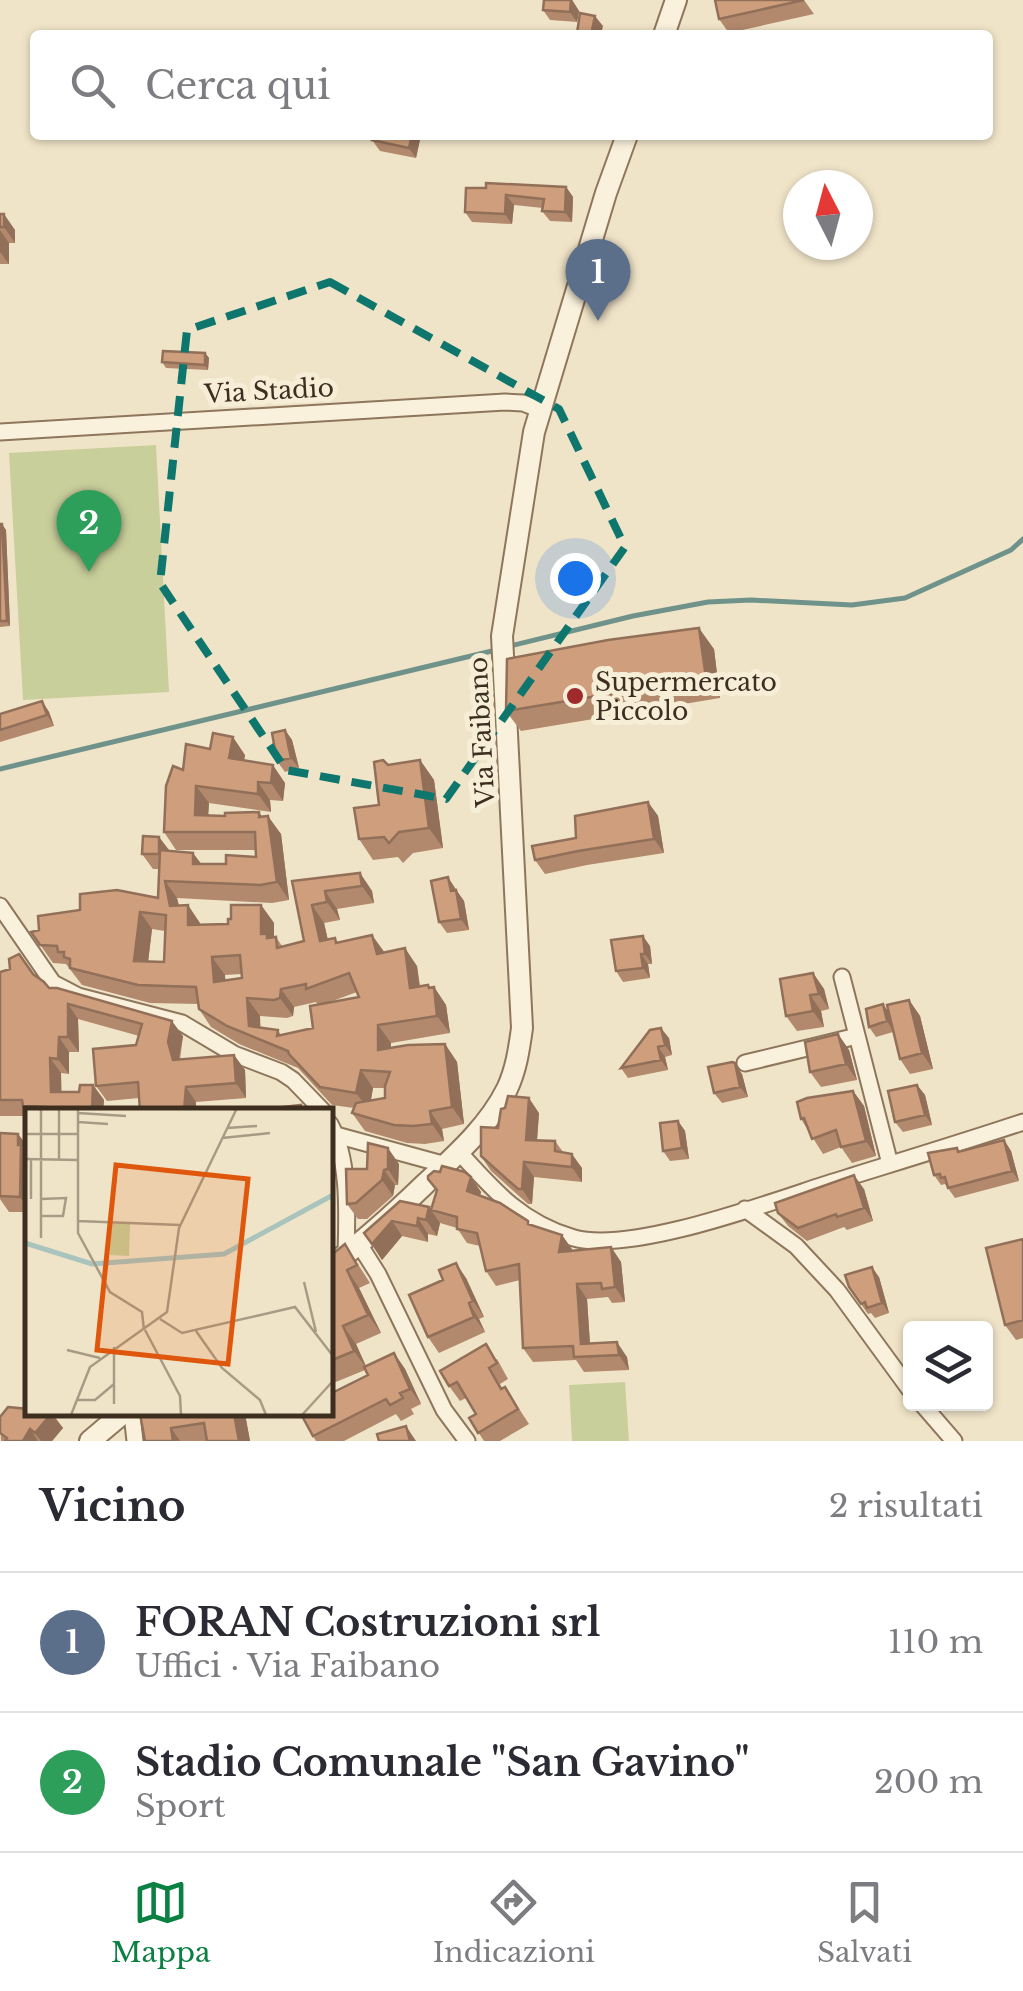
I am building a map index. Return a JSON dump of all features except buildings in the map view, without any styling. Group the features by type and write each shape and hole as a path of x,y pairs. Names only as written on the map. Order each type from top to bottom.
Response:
{"street":[{"path":"666,30 676,0"},
{"name":"Via Faibano","path":"345,1255 453,1159 490,1117 508,1088 517,1062 522,1028 502,636 534,432 625,140"},
{"name":"Via Stadio","path":"0,432 505,402 523,403 540,410"},
{"path":"0,906 53,983 78,996 182,1022 234,1054 281,1072 319,1108"},
{"path":"842,977 890,1164"},
{"path":"746,1063 857,1036"},
{"path":"467,1441 444,1410 378,1274 345,1255 346,1192 333,1130 453,1159 526,1218 575,1238 601,1241 642,1237 745,1209 1023,1122"},
{"path":"745,1209 796,1246 838,1290 903,1380"},
{"path":"928,1411 954,1441"},
{"path":"90,1441 120,1416"},
{"path":"132,1416 135,1441"}],"highlighted area":[{"path":"330,282 559,409 625,547 446,799 286,770 160,583 187,330"}],"green space":[{"path":"156,445 169,692 23,700 9,453"},
{"path":"625,1382 629,1441 572,1441 569,1385"}],"waterway":[{"path":"506,647 708,602 852,605 905,598 1011,550 1023,539"},
{"path":"0,769 496,650"}],"place":[{"name":"FORAN Costruzioni srl","path":"598,321"},
{"name":"Stadio Comunale \"San Gavino\"","path":"89,572"},
{"name":"Supermercato Piccolo","path":"575,696"}]}
